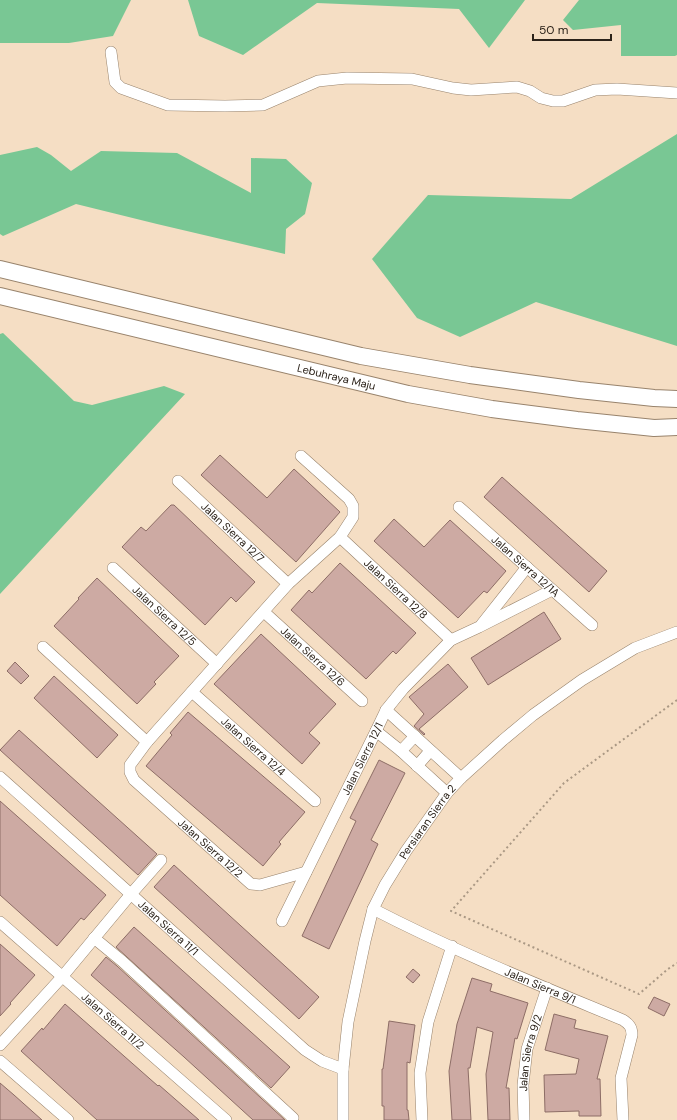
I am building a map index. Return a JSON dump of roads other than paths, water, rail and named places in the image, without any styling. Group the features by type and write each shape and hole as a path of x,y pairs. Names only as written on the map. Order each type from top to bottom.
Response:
{"highway":[{"path":"0,269 360,356 470,375 571,389 677,399"},
{"name":"Lebuhraya Maju","path":"0,296 408,394 492,410 654,428 677,428"}],"street":[{"path":"111,52 116,82 121,88 168,104 225,106 263,105 318,81 347,78 412,79 453,88 471,90 517,87 530,91 542,98 554,101 563,101 595,90 617,89 677,93"},
{"path":"43,647 147,742 288,584 340,537 353,517 353,506 349,499 301,456"},
{"name":"Jalan Sierra 12/7","path":"178,480 288,584"},
{"name":"Jalan Sierra 12/1A","path":"459,507 592,625"},
{"name":"Jalan Sierra 12/8","path":"340,537 451,640"},
{"path":"479,628 527,567"},
{"name":"Jalan Sierra 12/5","path":"112,568 217,664"},
{"name":"Jalan Sierra 12/1","path":"282,920 386,710 402,689 451,640 479,628 552,590"},
{"name":"Jalan Sierra 12/6","path":"264,612 362,701"},
{"name":"Persiaran Sierra 2","path":"343,1120 343,1069 348,1022 365,941 373,909 406,851 447,793 461,778 533,715 582,680 635,648 677,632"},
{"name":"Jalan Sierra 12/4","path":"192,692 316,801"},
{"path":"386,710 461,778"},
{"path":"376,730 447,793"},
{"path":"401,751 414,736"},
{"name":"Jalan Sierra 12/2","path":"147,742 130,765 130,772 134,780 251,884 260,885 306,872"},
{"path":"417,766 430,751"},
{"name":"Jalan Sierra 11/1","path":"0,777 305,1050 322,1061 343,1069"},
{"path":"0,1045 62,977 161,860"},
{"name":"Jalan Sierra 9/1","path":"373,909 414,930 623,1020 629,1024 632,1029 632,1035 621,1078 623,1120"},
{"name":"Jalan Sierra 11/2","path":"0,922 226,1120"},
{"path":"94,938 128,966 210,1041 292,1118 292,1120"},
{"path":"422,1120 420,1073 428,1022 452,946"},
{"name":"Jalan Sierra 9/2","path":"524,1120 523,1085 527,1049 546,988"},
{"path":"0,1061 68,1120"}]}
